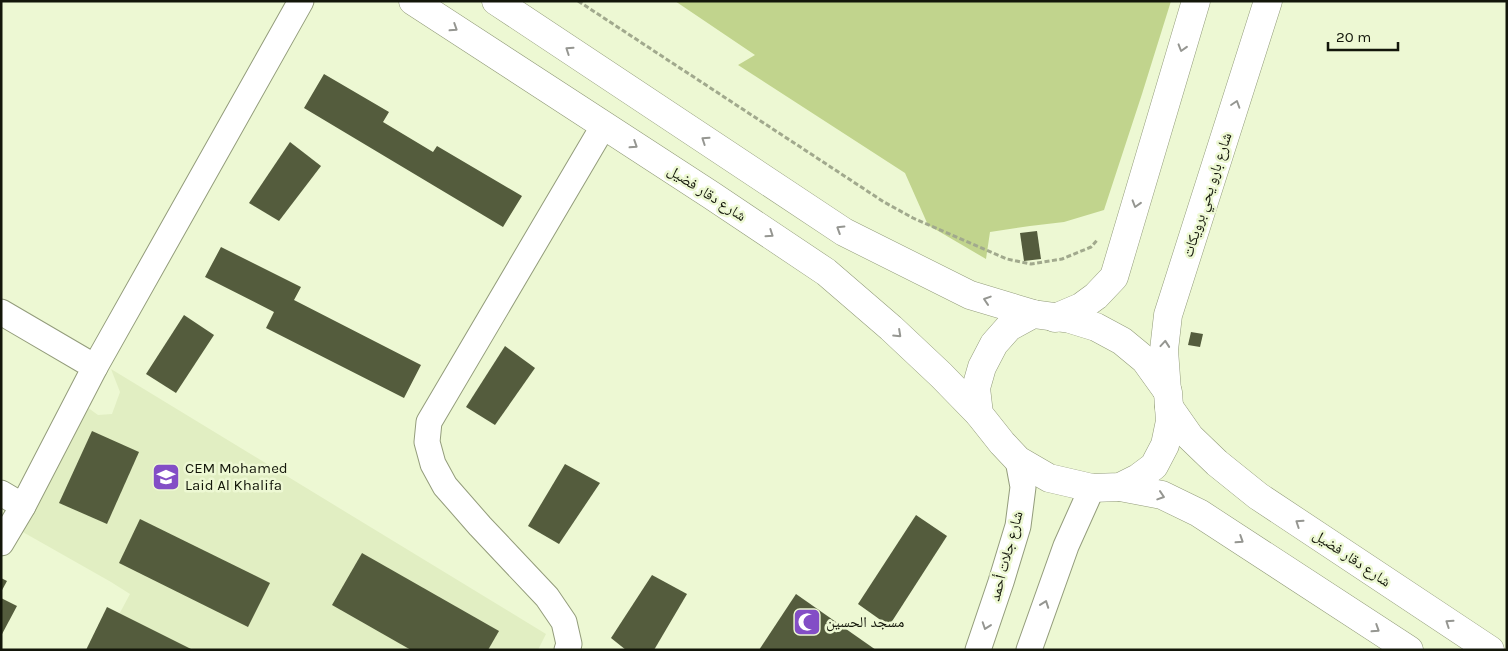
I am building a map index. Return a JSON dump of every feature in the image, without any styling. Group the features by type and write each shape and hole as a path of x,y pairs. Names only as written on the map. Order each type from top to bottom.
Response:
{"main road":[{"name":"شارع دقار فضيل","path":"413,1 826,272 891,328 941,375 979,414 1018,460 1049,478 1092,488 1120,487"},
{"path":"496,1 844,232 970,294 1044,316"},
{"path":"979,414 976,388 982,367 994,344 1009,327 1081,307 1096,296 1114,277 1196,1"},
{"name":"شارع بارو يحي برويكات","path":"1120,487 1138,478 1154,466 1165,445 1170,421 1164,350 1168,315 1268,1"},
{"name":"شارع دقار فضيل","path":"1044,316 1070,319 1096,327 1122,341 1145,360 1190,437 1217,463 1258,496 1490,650"},
{"path":"1120,487 1162,495 1199,513 1408,650"}],"street":[{"path":"1,543 23,506 95,367 301,1"},
{"path":"567,650 568,644 564,622 547,597 445,486 433,464 427,442 430,422 604,125"},
{"path":"1,312 95,367"},
{"name":"شارع جلات أحمد","path":"978,650 1018,526 1023,487 1018,460"},
{"path":"1029,650 1066,546 1092,488"},
{"path":"1,493 23,506"}],"path":[{"path":"578,1 876,197 913,218 1007,259 1030,264 1062,259 1091,247 1101,236"}],"shaded area":[{"path":"675,1 1171,1 1104,210 1064,222 990,232 986,259 928,225 905,173 738,65 755,55"},
{"name":"CEM Mohamed Laid Al Khalifa","path":"111,369 546,634 538,650 100,650 130,594 14,527 87,407 98,415 112,414 120,392"}],"building":[{"path":"324,74 389,112 383,122 433,152 437,146 522,196 503,227 304,108"},
{"path":"290,142 321,166 279,221 249,203"},
{"path":"1037,231 1041,259 1024,261 1020,233"},
{"path":"221,247 301,287 294,300 421,365 404,398 266,328 274,312 205,277"},
{"path":"184,315 214,335 176,393 146,374"},
{"path":"1191,332 1203,334 1200,347 1188,345"},
{"path":"505,346 535,368 495,425 466,407"},
{"path":"92,431 139,452 107,524 59,503"},
{"path":"565,464 600,483 559,544 528,526"},
{"path":"916,515 947,536 889,626 858,604"},
{"path":"140,519 270,583 248,627 119,563"},
{"path":"362,553 499,631 488,650 411,650 332,605"},
{"path":"652,575 687,594 654,650 626,650 611,638"},
{"path":"1,578 7,581 1,592"},
{"name":"مسجد الحسين","path":"796,594 876,650 759,650"},
{"path":"1,598 17,606 1,636"},
{"path":"107,607 193,650 86,650"}],"place":[{"name":"CEM Mohamed Laid Al Khalifa","path":"166,477"},
{"name":"مسجد الحسين","path":"807,622"}]}
